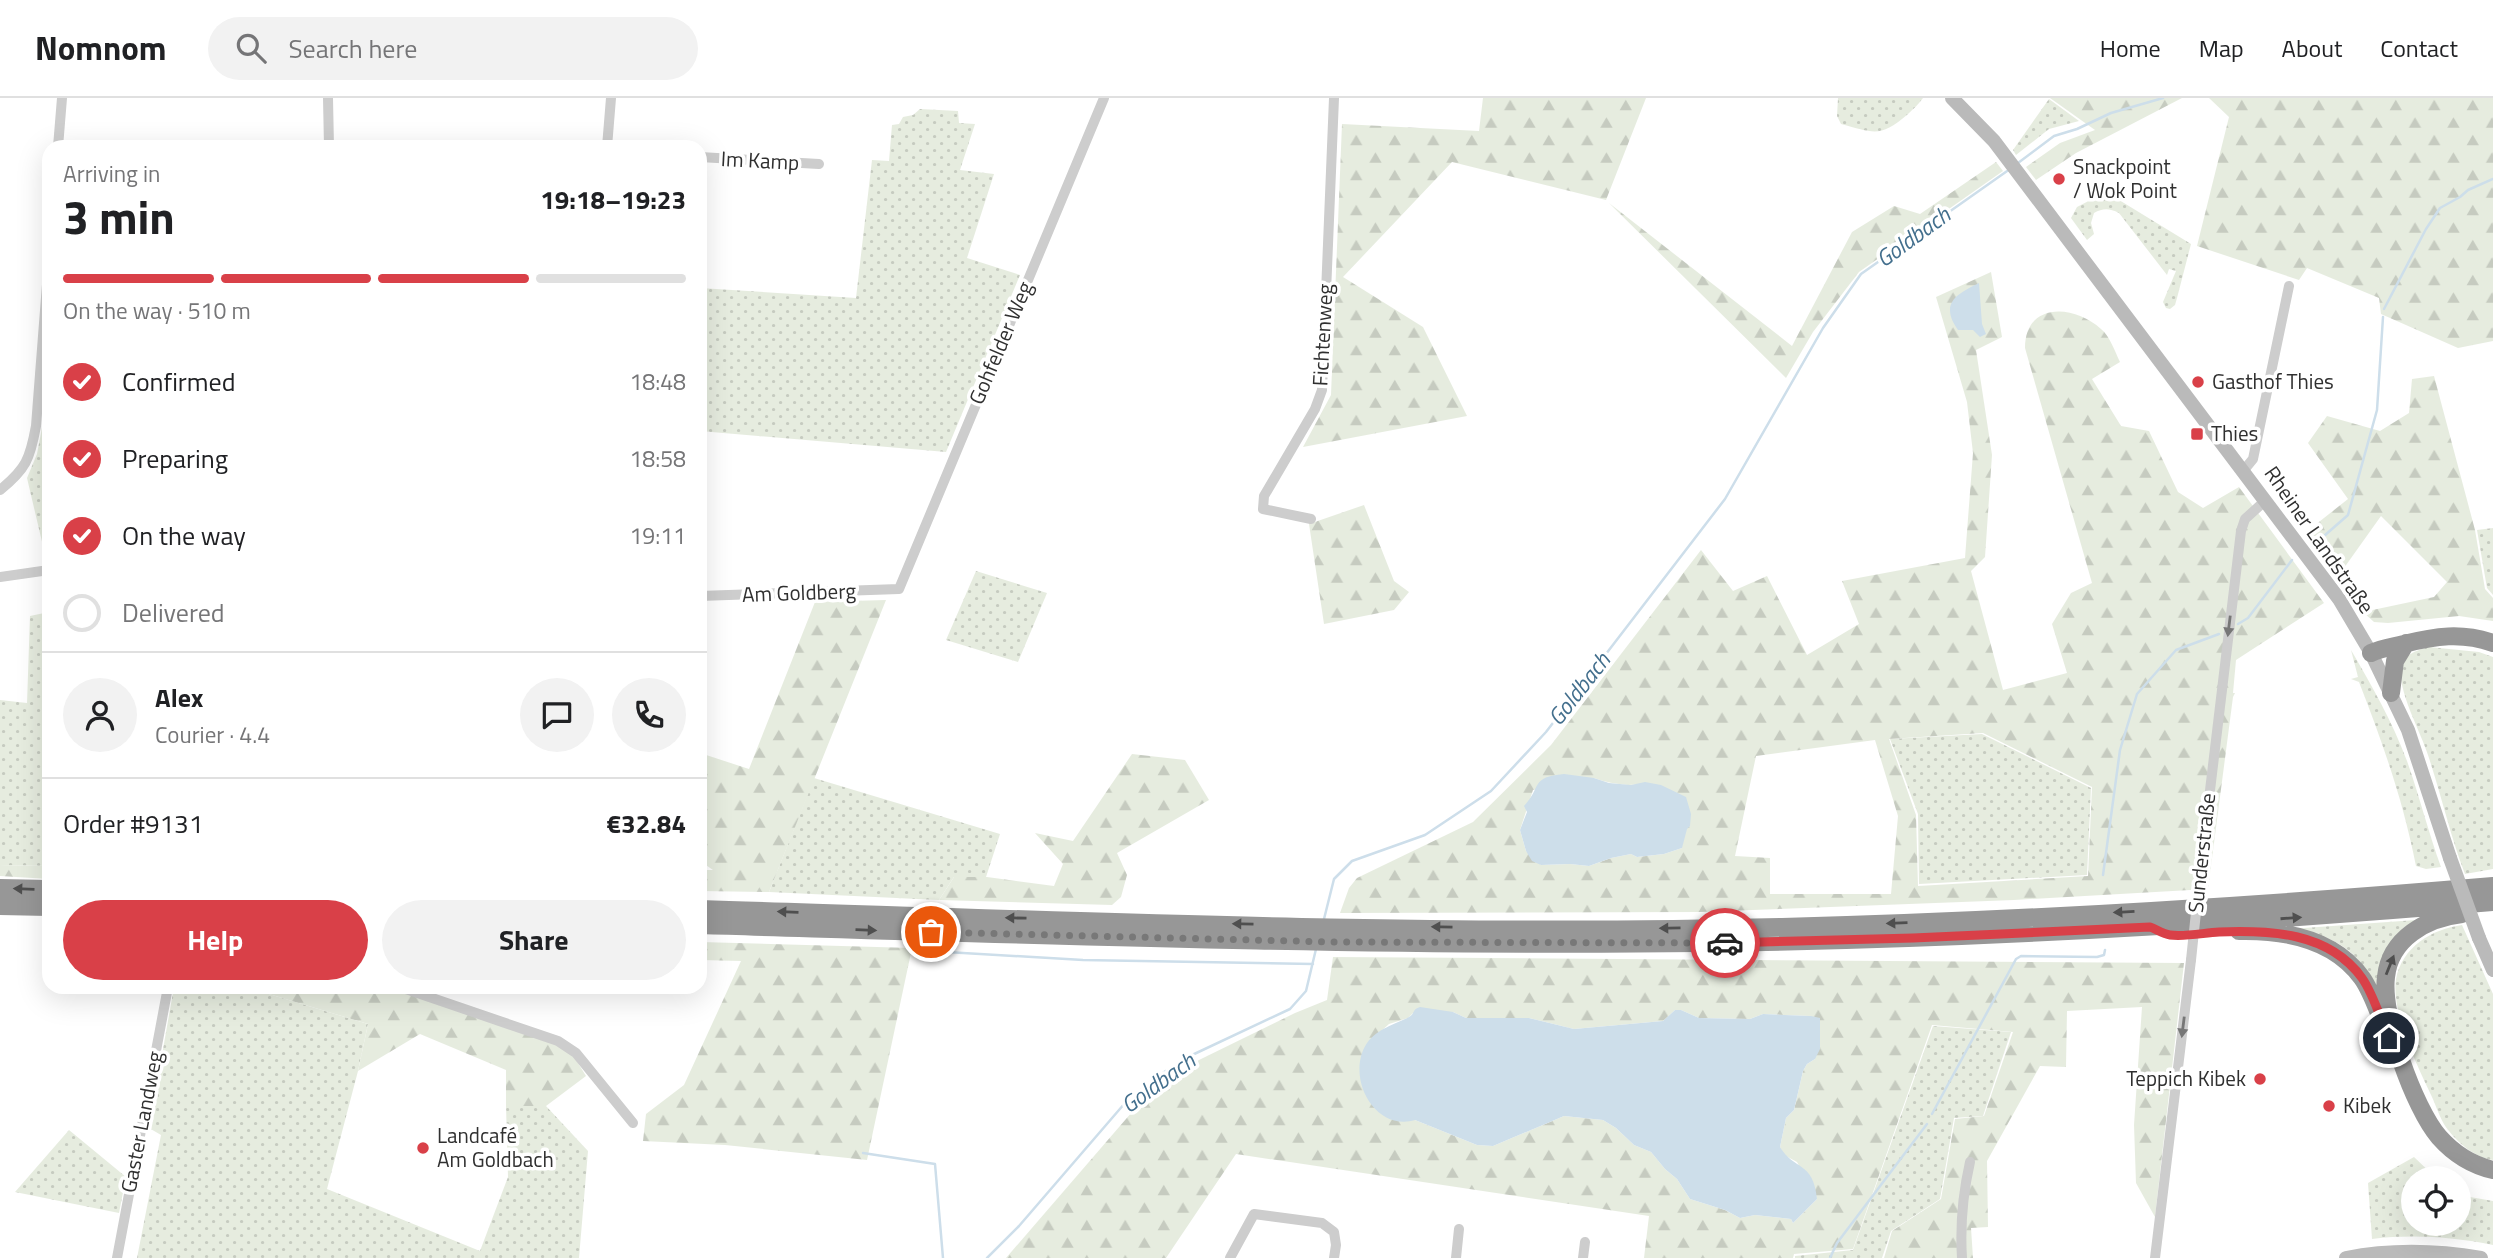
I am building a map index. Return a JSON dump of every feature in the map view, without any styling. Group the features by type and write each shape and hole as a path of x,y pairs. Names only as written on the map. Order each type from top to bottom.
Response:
{"highway":[{"path":"2371,653 2428,637 2455,635 2480,638 2493,643"},
{"path":"2391,693 2395,661 2406,643"},
{"path":"2381,896 2408,885 2493,876"},
{"path":"707,909 1334,934 1779,927 1957,921 2381,896 2493,886"},
{"path":"0,888 42,890"},
{"path":"1334,934 1757,942 1913,938 2150,927 2493,902"},
{"path":"0,906 42,907"},
{"path":"2493,911 2449,916 2427,923 2407,936 2390,960 2385,994 2399,1055 2415,1096 2438,1136 2458,1156 2493,1170"},
{"path":"707,925 1191,940 1309,934"},
{"path":"2150,927 2169,935 2248,931 2275,933 2311,940 2327,947 2347,962 2364,981 2399,1055"}],"main road":[{"name":"Rheiner Landstraße","path":"1952,98 1964,108 2025,181 2339,599 2391,693 2417,756 2450,858 2493,970"},
{"path":"2346,1258 2388,1251 2418,1251 2481,1258"}],"street":[{"path":"59,140 62,98"},
{"path":"328,98 329,140"},
{"path":"608,140 611,98"},
{"name":"Gohfelder Weg","path":"899,589 1104,98"},
{"name":"Fichtenweg","path":"1311,519 1263,509 1264,496 1315,409 1322,390 1334,98"},
{"name":"Im Kamp","path":"707,157 819,164"},
{"path":"2244,470 2253,459 2289,286"},
{"path":"0,490 20,474 32,450 42,349"},
{"name":"Sunderstraße","path":"2155,1258 2237,559 2245,519 2266,500"},
{"path":"0,577 42,571"},
{"name":"Am Goldberg","path":"707,596 899,589"},
{"name":"Gaster Landweg","path":"117,1258 167,994"},
{"path":"420,994 558,1041 576,1053 633,1124"},
{"path":"1962,1258 1965,1184 1970,1162"},
{"path":"1230,1258 1254,1214 1322,1223 1334,1232 1335,1258"},
{"path":"1455,1258 1459,1229"},
{"path":"1583,1258 1585,1242"}],"green space":[{"path":"1483,98 1646,98 1606,200 1452,162 1343,277 1423,327 1467,416 1303,447 1331,395 1342,124 1479,131"},
{"path":"1838,98 1923,98 1890,127 1870,131 1841,124 1837,116"},
{"path":"2050,98 2182,98 2076,153 2036,180 2026,167 2060,143 2095,130"},
{"path":"2209,98 2493,98 2493,341 2458,348 2381,314 2379,298 2307,268 2299,280 2197,246 2229,117"},
{"path":"2049,99 2079,121 2049,129 2016,155 2013,150"},
{"path":"920,109 958,111 959,123 975,124 960,170 994,174 967,258 1020,275 946,452 707,432 707,288 856,298 872,160 889,161 892,125 899,124 903,117 913,115"},
{"path":"1996,162 2003,171 1859,272 1813,332 1786,378 1609,203 1792,346 1852,232 1894,206 1920,214"},
{"path":"2106,192 2191,244 2175,305 2170,309 2166,308 2163,302 2176,271 2169,269 2167,275 2119,213 2106,209 2094,213 2091,223 2094,234 2087,240 2071,218 2077,207"},
{"path":"1991,272 2002,337 1976,350 1992,455 1985,557 1971,571 2003,690 2067,673 2052,624 2071,593 2092,583 2025,348 2027,333 2033,322 2042,315 2053,312 2078,315 2090,321 2107,336 2120,362 2092,379 2121,426 2149,431 2178,492 2203,508 2239,487 2324,603 2236,660 2235,693 2208,889 2014,900 1699,912 1340,913 1349,888 1357,878 1473,822 1551,745 1701,550 1733,591 1767,576 1807,655 1859,624 1842,581 1965,558 1973,453 1967,402 1936,297","holes":["1983,733 2092,787 2088,876 1918,886 1916,815 1889,739","1875,740 1898,816 1891,894 1770,894 1770,858 1735,856 1756,756","1594,778 1619,784 1657,786 1682,848 1664,854 1637,857 1631,854 1589,866 1541,865 1526,851 1520,830 1533,790"]},
{"path":"2434,376 2475,530 2485,589 2493,598 2493,621 2459,616 2374,622 2363,612 2434,597 2447,582 2381,516 2339,575 2305,533 2348,499 2308,443 2327,416 2380,431 2409,413 2412,379"},
{"path":"42,428 42,542 27,478 37,454"},
{"path":"1364,505 1394,581 1409,592 1394,610 1324,624 1309,524"},
{"path":"2493,528 2493,595 2487,588 2477,530"},
{"path":"976,571 1047,593 1018,662 946,640"},
{"path":"886,600 769,892 707,891 707,870 713,870 707,866 707,755 749,769 815,602"},
{"path":"42,613 42,866 0,865 0,700 27,703 30,616"},
{"path":"2429,647 2479,652 2493,657 2493,869 2465,874 2428,755 2403,688 2402,663 2412,653"},
{"path":"2351,650 2401,746 2441,867 2426,869 2416,866 2399,795 2384,750 2359,682 2351,679 2358,677"},
{"path":"1982,734 2091,788 2087,875 1919,884 1918,814 1890,739"},
{"path":"1132,754 1185,760 1209,800 1117,853 1127,875 1121,897 1112,905 939,900 954,877 987,877 1054,886 1063,864 1035,833 1073,841"},
{"path":"814,778 1000,834 986,877 954,877 939,900 769,892"},
{"path":"0,865 42,866 42,879 0,876"},
{"path":"2416,920 2398,934 2387,948 2381,965 2378,988 2361,963 2343,946 2320,936 2290,929"},
{"path":"2462,925 2493,994 2493,1160 2468,1150 2444,1123 2407,1040 2396,993 2399,968 2412,949 2430,935"},
{"path":"707,942 912,948 867,1160 725,1145 643,1141 646,1114 684,1085 741,961 707,960"},
{"path":"1333,957 2184,963 2155,1217 2136,1183 2134,1125 2142,1007 2067,1011 2066,1067 2040,1066 1987,1161 1988,1227 1971,1228 1973,1258 1884,1258 1892,1231 1941,1199 1955,1119 1984,1116 2013,1032 1932,1025 1853,1249 1794,1254 1793,1258 1644,1258 1649,1216 1236,1154 1166,1258 1006,1258 1132,1112 1162,1084 1199,1060 1327,1000","holes":["1675,1010 1699,1018 1750,1019 1763,1014 1811,1016 1815,1059 1807,1064 1803,1071 1794,1110 1786,1118 1780,1147 1784,1155 1797,1162 1817,1199 1793,1223 1791,1219 1755,1215 1740,1218 1725,1210 1690,1199 1677,1179 1651,1152 1634,1145 1603,1120 1564,1116 1493,1146 1477,1145 1415,1120 1368,1043 1389,1024 1408,1018 1413,1013 1453,1012 1466,1018 1529,1018 1574,1029 1663,1021"]},
{"path":"173,994 269,994 368,1024 327,1189 480,1251 508,1177 506,1106 546,1106 588,1151 579,1258 137,1258 161,1135 149,1128"},
{"path":"269,994 409,994 556,1045 573,1055 586,1076 546,1106 506,1106 506,1070 420,1034 358,1071 368,1024"},
{"path":"1933,1026 2011,1032 1983,1116 1954,1118 1940,1199 1891,1231 1882,1258 1795,1258 1853,1250"},
{"path":"69,1130 126,1177 119,1213 15,1192"},
{"path":"2414,1157 2423,1166 2401,1166 2401,1236 2471,1236 2471,1197 2493,1201 2493,1245 2433,1237 2372,1239 2368,1183"}],"water":[{"path":"1979,283 1982,324 1986,334 1980,337 1973,330 1958,330 1950,313 1953,300"},
{"path":"1564,774 1609,783 1631,785 1645,782 1661,785 1686,797 1691,814 1690,826 1682,848 1664,854 1637,857 1631,854 1589,866 1541,865 1532,861 1520,830 1527,812 1524,806 1541,780"},
{"path":"1420,1007 1453,1012 1466,1018 1529,1018 1574,1029 1663,1021 1675,1010 1699,1018 1750,1019 1763,1014 1820,1018 1820,1049 1815,1059 1807,1064 1803,1071 1794,1110 1786,1118 1780,1147 1785,1155 1812,1178 1817,1199 1793,1223 1791,1219 1755,1215 1740,1218 1725,1210 1690,1199 1677,1179 1651,1152 1634,1145 1603,1120 1564,1116 1493,1146 1477,1145 1415,1120 1387,1118 1376,1110 1367,1098 1359,1071 1361,1056 1367,1043 1376,1034 1409,1017"}],"waterway":[{"name":"Goldbach","path":"2018,163 2054,136 2077,129 2111,113 2163,98"},
{"name":"Goldbach","path":"1324,919 1334,879 1352,861 1425,835 1491,791 1546,732 1725,499 1823,328 1861,274 2010,169"},
{"path":"2384,309 2440,208 2468,190 2493,179"},
{"path":"2316,543 2348,515 2377,410 2383,317"},
{"path":"2238,624 2248,618 2292,560"},
{"path":"2103,875 2120,750 2137,694 2176,650 2219,634"},
{"name":"Goldbach","path":"987,1258 1019,1226 1125,1103 1156,1077 1190,1056 1290,1009 1306,991 1316,949"},
{"path":"1932,1114 2016,959 2021,956 2097,957 2104,955 2105,950"},
{"path":"946,952 1083,960 1313,964"},
{"path":"1830,1258 1837,1243 1927,1124"},
{"path":"863,1153 935,1164 943,1258"}],"way so far":[{"path":"931,932 1332,942 1725,943"}],"place":[{"name":"Snackpoint / Wok Point","path":"2059,179"},
{"name":"Gasthof Thies","path":"2198,382"},
{"name":"Thies","path":"2197,434"},
{"name":"Teppich Kibek","path":"2260,1079"},
{"name":"Kibek","path":"2329,1106"},
{"name":"Landcafé Am Goldbach","path":"423,1148"}],"route":[{"path":"1725,943 2150,927 2169,935 2248,931 2275,933 2311,940 2327,947 2354,968 2364,981 2389,1038"}]}
